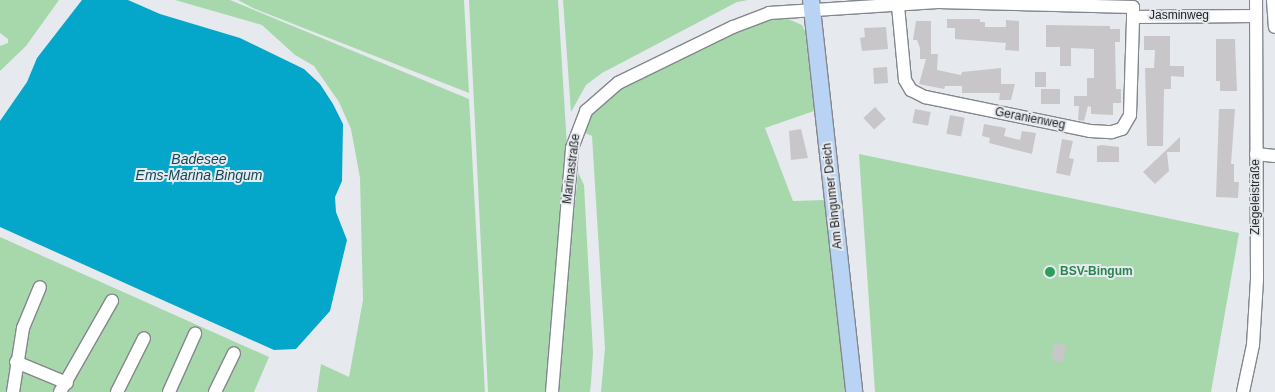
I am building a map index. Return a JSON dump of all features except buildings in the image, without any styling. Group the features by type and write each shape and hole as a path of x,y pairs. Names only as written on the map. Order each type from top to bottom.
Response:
{"main road":[{"name":"Am Bingumer Deich","path":"812,5 854,392"}],"street":[{"name":"Ziegeleistraße","path":"1243,392 1253,345 1257,278 1256,0"},
{"path":"1273,0 1275,27"},
{"name":"Jasminweg","path":"812,5 898,6 938,1 1133,8 1256,16"},
{"name":"Marinastraße","path":"552,392 572,148 586,111 618,83 734,27 769,13 812,5"},
{"name":"Geranienweg","path":"898,6 905,80 911,90 925,97 1090,131 1112,132 1122,129 1130,115 1133,8"},
{"path":"1256,154 1275,156"},
{"path":"12,392 23,328 40,287"},
{"path":"16,362 64,388 112,301"},
{"path":"169,392 195,334"},
{"path":"117,392 144,338"},
{"path":"215,392 234,353"}],"green space":[{"path":"0,0 59,0 26,46 0,71 0,46 8,43 8,39 0,33"},
{"path":"175,0 230,0 469,99 485,392 317,392 321,364 349,377 363,300 360,178 351,129 339,102 314,66 295,55 262,25"},
{"path":"238,0 464,0 469,93 253,8"},
{"path":"469,0 558,0 567,146 545,392 488,392"},
{"path":"563,0 748,0 737,2 602,73 586,85 571,112"},
{"path":"786,18 802,25 805,31 814,111 765,128 793,201 825,200 845,392 601,392 605,348 592,136 583,132 588,121 596,109 619,90 759,22"},
{"name":"BSV-Bingum","path":"859,154 1239,233 1211,392 875,392"},
{"path":"578,172 584,185 593,353 591,383 590,392 556,392"},
{"path":"0,237 269,357 254,392 0,392"}],"water":[{"name":"Badesee Ems-Marina Bingum","path":"82,0 128,0 160,14 240,38 304,69 320,84 333,104 343,124 342,181 335,197 336,212 347,240 330,311 296,349 274,350 0,227 0,121 27,82 37,58"}],"place":[{"name":"BSV-Bingum","path":"1050,272"}]}
